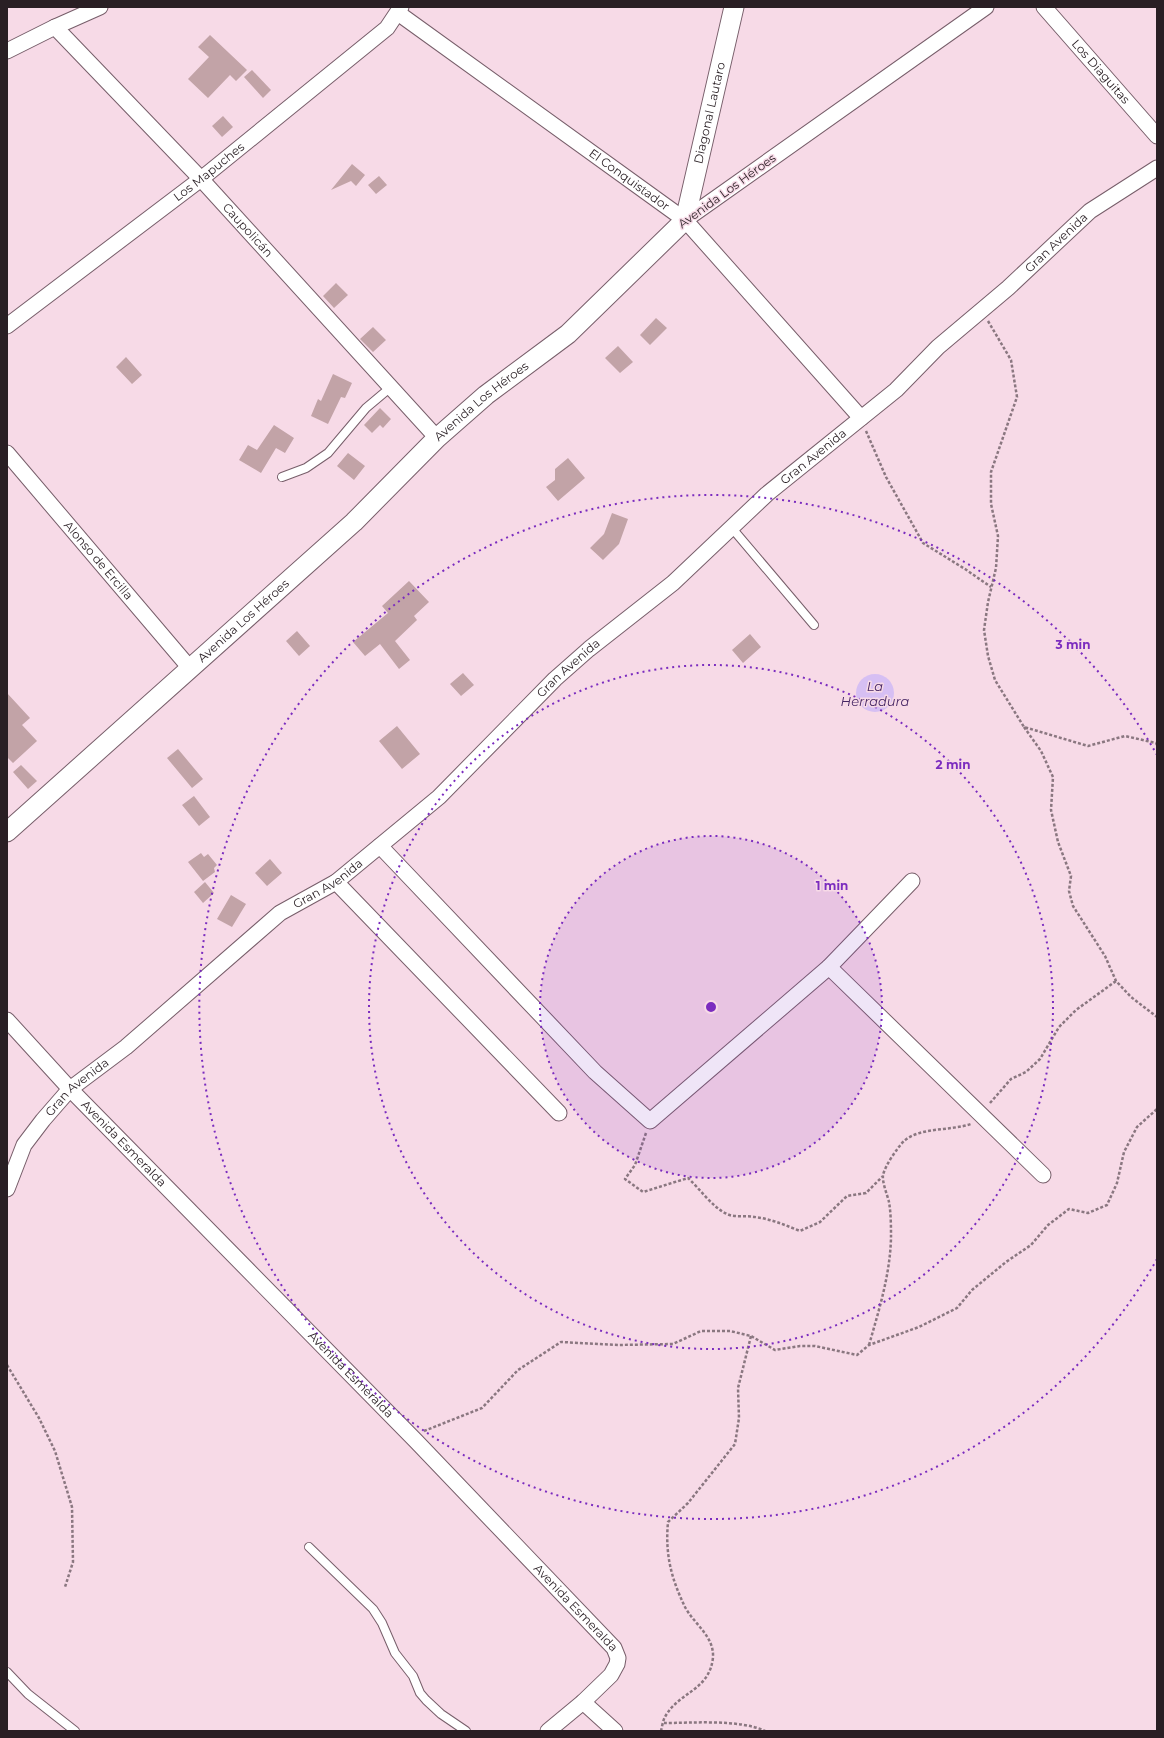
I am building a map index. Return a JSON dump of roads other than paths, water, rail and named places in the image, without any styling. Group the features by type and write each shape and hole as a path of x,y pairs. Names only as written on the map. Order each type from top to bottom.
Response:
{"street":[{"path":"7,51 55,26 100,7"},
{"name":"Diagonal Lautaro","path":"685,220 734,7"},
{"name":"Avenida Los Héroes","path":"7,832 189,667 354,522 437,438 486,395 568,334 685,220 986,7"},
{"name":"Los Diaguitas","path":"1044,7 1157,136"},
{"name":"El Conquistador","path":"400,10 685,220 861,418"},
{"name":"Los Mapuches","path":"7,326 201,179 380,34 387,28 400,10"},
{"name":"Caupolicán","path":"55,26 201,179 437,438"},
{"name":"Gran Avenida","path":"7,1189 24,1145 70,1089 126,1047 280,913 336,882 439,797 555,679 589,649 673,583 767,494 896,390 938,347 982,310 1090,211 1157,168"},
{"name":"Alonso de Ercilla","path":"7,453 189,667"},
{"path":"380,846 595,1072 650,1121 829,967 912,881"},
{"path":"336,882 559,1113"},
{"path":"829,967 1043,1175"},
{"name":"Avenida Esmeralda","path":"7,1020 70,1089 416,1441 614,1648 618,1658 615,1670 583,1702 548,1731"},
{"path":"583,1702 615,1731"}],"lane":[{"path":"282,477 306,468 328,453 366,408 391,387"},
{"path":"731,527 814,625"},
{"path":"309,1547 373,1609 382,1623 395,1653 413,1676 420,1693 441,1714 466,1731"},
{"path":"7,1672 28,1694 75,1731"}],"water":[{"name":"La Herradura","path":"875,674 885,677 891,683 894,693 891,703 885,709 875,712 865,709 859,703 856,693 859,683 865,677"}]}
